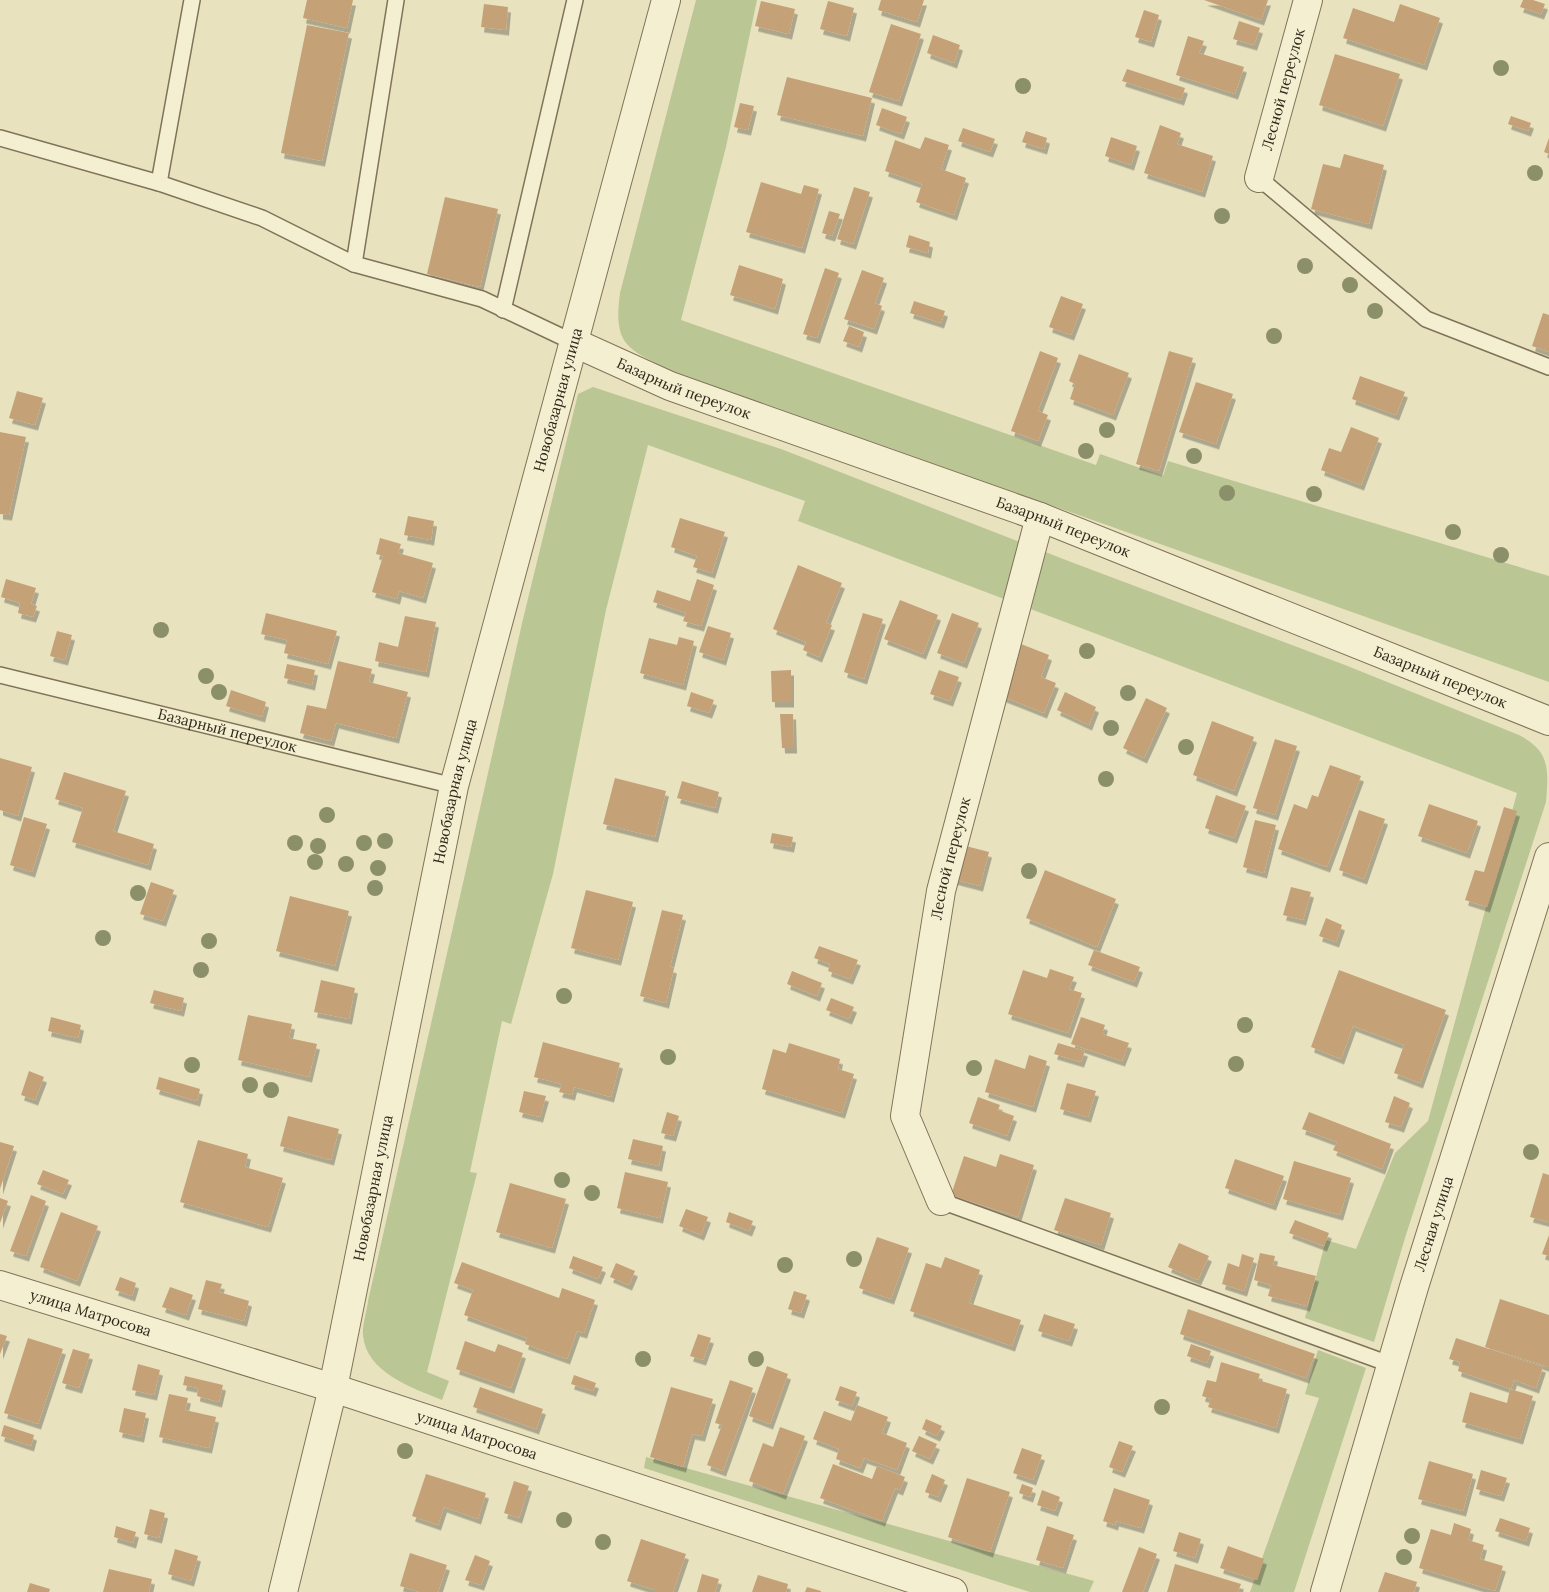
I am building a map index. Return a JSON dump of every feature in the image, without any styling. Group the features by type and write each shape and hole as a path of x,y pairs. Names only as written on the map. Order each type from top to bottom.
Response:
{"street":[{"name":"Новобазарная улица","path":"283,1592 334,1388 454,786 666,0"},
{"name":"Лесной переулок","path":"1259,178 1308,0"},
{"name":"Базарный переулок","path":"575,343 670,386 1040,517 1549,721"},
{"name":"Лесной переулок","path":"941,1201 905,1116 942,891 1040,517"},
{"name":"Лесная улица","path":"1326,1592 1414,1287 1549,857"},
{"name":"улица Матросова","path":"0,1285 334,1388 953,1592"}],"lane":[{"path":"159,183 192,0"},
{"path":"354,264 396,0"},
{"path":"503,310 575,0"},
{"path":"0,138 159,183 262,218 354,264 482,299 575,343"},
{"path":"1259,178 1426,319 1549,368"},
{"name":"Базарный переулок","path":"0,675 454,786"},
{"path":"941,1201 1392,1365"}],"green space":[{"path":"696,0 757,0 726,147 681,320 1096,465 1100,454 1163,476 1168,461 1549,576 1549,682 670,370 633,350 621,335 618,310 620,293"},
{"path":"593,387 781,449 1071,562 1345,665 1519,735 1529,741 1542,754 1547,770 1546,802 1405,1238 1374,1342 1305,1318 1326,1240 1356,1249 1395,1153 1428,1121 1517,793 798,521 805,501 648,445 606,610 553,874 511,1024 502,1021 470,1172 477,1173 427,1372 449,1381 442,1400 405,1384 382,1369 373,1360 366,1348 363,1335 368,1301 523,619 578,394"},
{"path":"1318,1350 1366,1368 1294,1592 1250,1592 1319,1398 1305,1394"},
{"path":"646,1457 1094,1581 1089,1592 1030,1592 644,1468"}],"building":[{"path":"307,0 353,0 347,28 303,18"},
{"path":"881,0 924,0 917,22 878,10"},
{"path":"1204,0 1268,0 1261,20"},
{"path":"1523,0 1533,0 1545,4 1541,14 1520,7"},
{"path":"761,1 795,9 789,34 755,26"},
{"path":"828,1 854,8 847,36 820,29"},
{"path":"484,4 508,7 506,30 481,27"},
{"path":"1400,4 1440,18 1424,65 1343,38 1353,8 1394,22"},
{"path":"1144,10 1159,15 1151,42 1135,37"},
{"path":"1239,21 1260,28 1254,45 1233,39"},
{"path":"891,24 921,34 899,101 869,92"},
{"path":"307,25 349,33 322,161 281,153"},
{"path":"933,35 960,45 954,63 927,53"},
{"path":"1188,36 1204,41 1199,53 1244,67 1235,94 1176,75"},
{"path":"1335,54 1400,74 1383,126 1319,105"},
{"path":"1127,69 1185,88 1181,100 1122,81"},
{"path":"787,77 872,98 863,136 777,115"},
{"path":"740,103 754,106 748,130 734,127"},
{"path":"882,108 907,117 901,134 876,125"},
{"path":"1511,116 1531,123 1528,131 1508,124"},
{"path":"1160,125 1181,133 1177,144 1213,156 1202,192 1144,173"},
{"path":"963,128 995,139 990,152 958,141"},
{"path":"1026,131 1047,138 1044,149 1022,142"},
{"path":"925,137 949,145 941,169 966,178 954,215 916,202 922,184 885,171 895,140 920,149"},
{"path":"1111,137 1137,146 1131,165 1105,156"},
{"path":"1549,138 1549,154 1544,152"},
{"path":"1344,154 1384,165 1369,224 1311,209 1323,164 1340,168"},
{"path":"761,182 801,194 804,185 819,189 802,248 746,232"},
{"path":"854,187 870,192 853,244 837,239"},
{"path":"445,197 498,209 480,287 427,274"},
{"path":"829,211 840,214 832,236 822,233"},
{"path":"909,235 930,242 928,253 906,247"},
{"path":"739,265 783,279 775,309 730,295"},
{"path":"825,268 839,273 817,338 803,334"},
{"path":"862,270 884,278 875,303 882,306 874,329 844,319"},
{"path":"1061,296 1083,304 1071,335 1049,327"},
{"path":"914,301 945,311 941,323 910,313"},
{"path":"1543,313 1549,315 1549,352 1532,346"},
{"path":"849,326 864,332 859,347 843,341"},
{"path":"1040,351 1058,358 1038,411 1048,415 1038,441 1011,431"},
{"path":"1169,351 1193,358 1159,471 1136,464"},
{"path":"1079,354 1129,373 1113,415 1070,399 1075,384 1069,381"},
{"path":"1360,376 1405,392 1396,415 1352,399"},
{"path":"1196,382 1233,394 1216,444 1179,432"},
{"path":"17,391 43,398 35,425 9,418"},
{"path":"1351,427 1379,438 1361,485 1321,470 1329,448 1341,452"},
{"path":"0,432 26,437 9,515 0,514"},
{"path":"408,516 434,521 431,540 404,535"},
{"path":"680,518 725,532 712,573 693,567 697,556 671,547"},
{"path":"380,538 401,544 398,553 433,563 423,598 399,591 397,599 372,592 383,556 376,554"},
{"path":"798,565 842,583 826,623 832,625 819,657 803,650 806,642 773,629"},
{"path":"6,579 36,588 31,604 37,606 33,617 18,613 20,603 1,597"},
{"path":"697,579 714,585 701,626 683,621 686,613 653,602 657,590 690,601"},
{"path":"900,600 938,615 923,654 884,639"},
{"path":"266,613 337,631 328,664 284,653 287,640 261,634"},
{"path":"863,613 883,619 864,679 844,672"},
{"path":"952,613 979,623 964,663 937,653"},
{"path":"405,616 436,622 426,672 375,661 379,642 398,647"},
{"path":"708,626 731,633 723,660 699,652"},
{"path":"57,631 72,635 65,660 50,656"},
{"path":"679,637 694,641 683,685 640,673 649,638 677,645"},
{"path":"1016,642 1049,655 1041,677 1056,683 1044,713 996,694"},
{"path":"338,661 372,669 369,682 408,692 396,738 336,723 331,741 300,733 307,705 326,709"},
{"path":"287,664 315,670 312,685 284,678"},
{"path":"791,670 791,702 772,702 771,671"},
{"path":"939,670 959,677 950,701 930,694"},
{"path":"231,690 266,702 262,717 226,706"},
{"path":"691,692 714,700 709,713 687,706"},
{"path":"1065,692 1096,707 1089,725 1057,710"},
{"path":"1146,698 1167,708 1144,758 1123,748"},
{"path":"780,714 793,714 794,748 782,748"},
{"path":"1212,721 1254,737 1234,791 1193,775"},
{"path":"1275,739 1297,746 1275,815 1253,808"},
{"path":"0,758 32,767 18,816 0,810"},
{"path":"1330,765 1361,776 1327,867 1278,849 1294,804 1307,809 1312,795 1318,797"},
{"path":"64,772 126,791 113,831 154,844 148,865 72,842 83,808 55,799"},
{"path":"615,778 666,791 655,837 603,824"},
{"path":"682,781 719,792 715,808 677,798"},
{"path":"1216,795 1246,806 1234,838 1205,828"},
{"path":"1429,804 1478,821 1467,853 1418,836"},
{"path":"1504,807 1517,811 1487,907 1465,900 1475,870 1484,872"},
{"path":"1359,810 1385,819 1364,879 1339,870"},
{"path":"24,817 47,824 32,872 10,865"},
{"path":"1255,820 1276,825 1264,873 1243,867"},
{"path":"772,833 793,837 791,847 770,843"},
{"path":"958,844 989,852 980,886 949,878"},
{"path":"1045,870 1116,899 1097,947 1026,918"},
{"path":"151,882 174,890 163,921 140,914"},
{"path":"1291,887 1311,892 1303,920 1283,915"},
{"path":"586,890 633,902 618,960 571,948"},
{"path":"290,896 349,911 335,966 276,951"},
{"path":"662,910 683,915 670,967 674,968 666,1003 640,996"},
{"path":"1326,918 1342,925 1336,942 1319,936"},
{"path":"819,946 858,960 850,979 828,971 830,964 814,958"},
{"path":"1094,950 1140,967 1134,982 1088,965"},
{"path":"1050,969 1074,977 1069,989 1082,993 1068,1033 1008,1014 1023,970 1047,978"},
{"path":"1339,970 1446,1010 1420,1083 1394,1073 1404,1045 1353,1026 1341,1059 1311,1047"},
{"path":"792,971 822,983 817,996 787,984"},
{"path":"321,980 355,988 349,1019 314,1012"},
{"path":"154,990 184,998 181,1011 150,1003"},
{"path":"831,998 854,1007 849,1019 826,1010"},
{"path":"248,1015 292,1024 289,1038 317,1044 309,1077 238,1060"},
{"path":"51,1017 81,1025 78,1038 48,1031"},
{"path":"1081,1017 1105,1025 1102,1034 1129,1043 1122,1061 1071,1044"},
{"path":"543,1042 620,1063 611,1097 574,1087 572,1095 559,1092 562,1084 534,1077"},
{"path":"789,1043 840,1059 838,1069 854,1074 842,1113 762,1089 773,1049 786,1053"},
{"path":"1058,1043 1085,1051 1081,1062 1054,1054"},
{"path":"1029,1055 1047,1061 1033,1107 985,1092 995,1059 1025,1069"},
{"path":"29,1071 44,1077 35,1100 21,1095"},
{"path":"159,1077 200,1089 197,1101 156,1089"},
{"path":"1067,1083 1096,1091 1088,1117 1060,1109"},
{"path":"524,1091 546,1096 540,1117 519,1112"},
{"path":"1394,1096 1410,1103 1401,1127 1385,1122"},
{"path":"978,1097 1000,1105 998,1110 1014,1116 1007,1136 969,1123"},
{"path":"667,1112 679,1116 673,1136 661,1133"},
{"path":"1309,1112 1391,1144 1382,1169 1333,1150 1337,1142 1302,1129"},
{"path":"288,1116 339,1129 331,1160 280,1146"},
{"path":"633,1139 663,1146 659,1166 628,1159"},
{"path":"198,1140 248,1154 245,1167 283,1178 268,1227 180,1202"},
{"path":"0,1142 14,1146 0,1189"},
{"path":"1000,1154 1034,1165 1018,1217 951,1195 964,1156 996,1167"},
{"path":"1235,1159 1284,1176 1273,1205 1225,1188"},
{"path":"1294,1161 1351,1178 1340,1215 1283,1199"},
{"path":"43,1170 69,1180 63,1194 37,1184"},
{"path":"625,1172 668,1182 660,1218 617,1208"},
{"path":"1543,1173 1549,1175 1549,1222 1530,1217"},
{"path":"510,1183 566,1199 552,1248 496,1232"},
{"path":"31,1195 46,1201 26,1256 10,1251"},
{"path":"0,1198 8,1201 0,1223"},
{"path":"1065,1198 1111,1213 1101,1245 1054,1230"},
{"path":"686,1209 708,1217 701,1235 679,1226"},
{"path":"61,1212 98,1226 77,1281 40,1267"},
{"path":"729,1212 753,1221 749,1231 726,1222"},
{"path":"1295,1220 1329,1233 1324,1246 1289,1233"},
{"path":"1549,1235 1549,1256 1542,1254"},
{"path":"877,1237 909,1248 891,1299 859,1288"},
{"path":"1179,1243 1209,1256 1198,1280 1168,1267"},
{"path":"1260,1253 1275,1256 1273,1265 1316,1276 1307,1306 1268,1296 1271,1285 1254,1280"},
{"path":"1242,1254 1254,1258 1244,1291 1222,1284 1228,1263 1239,1267"},
{"path":"573,1256 603,1267 598,1279 569,1268"},
{"path":"945,1257 980,1270 969,1303 1021,1320 1012,1346 910,1311 926,1263 941,1268"},
{"path":"462,1262 559,1298 562,1288 595,1300 584,1333 577,1331 567,1359 525,1344 527,1338 464,1315 473,1290 454,1283"},
{"path":"616,1263 635,1271 629,1285 610,1277"},
{"path":"120,1277 136,1283 132,1296 115,1290"},
{"path":"206,1280 222,1284 219,1292 249,1301 244,1321 198,1309"},
{"path":"170,1287 193,1295 186,1315 162,1307"},
{"path":"794,1291 807,1295 801,1313 788,1309"},
{"path":"1500,1299 1549,1315 1549,1367 1485,1347"},
{"path":"1188,1309 1315,1354 1306,1378 1180,1334"},
{"path":"1044,1314 1075,1324 1069,1341 1038,1331"},
{"path":"0,1334 7,1336 0,1354"},
{"path":"698,1334 711,1338 703,1360 690,1356"},
{"path":"28,1338 63,1349 38,1424 4,1413"},
{"path":"1456,1338 1543,1367 1536,1388 1514,1380 1511,1389 1458,1371 1460,1362 1449,1359"},
{"path":"465,1341 495,1352 498,1344 523,1353 511,1388 456,1369"},
{"path":"1191,1344 1211,1351 1207,1363 1187,1356"},
{"path":"73,1349 90,1354 79,1388 62,1383"},
{"path":"1221,1362 1260,1374 1258,1380 1287,1389 1276,1428 1208,1407 1211,1399 1202,1396 1207,1380 1216,1382"},
{"path":"138,1364 160,1370 154,1395 132,1390"},
{"path":"767,1366 788,1374 770,1424 749,1416"},
{"path":"574,1375 596,1383 593,1391 571,1384"},
{"path":"185,1376 223,1385 219,1402 197,1396 198,1388 183,1385"},
{"path":"730,1380 753,1388 723,1471 707,1465 722,1425 715,1423"},
{"path":"840,1386 857,1392 852,1406 835,1400"},
{"path":"480,1387 543,1409 536,1429 473,1407"},
{"path":"671,1387 713,1399 702,1436 692,1434 683,1467 650,1457"},
{"path":"1510,1389 1533,1396 1520,1439 1462,1422 1470,1392 1507,1403"},
{"path":"169,1394 188,1398 185,1410 216,1417 209,1448 159,1437"},
{"path":"857,1405 888,1417 882,1433 907,1443 897,1470 864,1458 860,1468 836,1459 839,1449 813,1439 824,1411 851,1421"},
{"path":"124,1408 146,1413 141,1437 119,1432"},
{"path":"926,1419 942,1426 937,1436 922,1429"},
{"path":"4,1425 34,1435 31,1446 1,1436"},
{"path":"780,1427 805,1436 783,1494 749,1481 763,1443 773,1447"},
{"path":"919,1436 937,1444 930,1459 912,1451"},
{"path":"1119,1441 1133,1446 1122,1472 1109,1467"},
{"path":"1022,1448 1042,1455 1033,1480 1013,1473"},
{"path":"1429,1461 1473,1474 1463,1511 1418,1499"},
{"path":"833,1464 872,1479 877,1466 905,1477 900,1490 895,1488 882,1521 820,1498"},
{"path":"1481,1470 1507,1478 1501,1496 1476,1489"},
{"path":"426,1474 486,1493 478,1519 444,1507 438,1525 412,1516"},
{"path":"932,1474 945,1480 938,1497 925,1492"},
{"path":"967,1478 1010,1492 990,1552 948,1537"},
{"path":"514,1481 529,1486 519,1518 504,1513"},
{"path":"1022,1484 1033,1488 1030,1497 1019,1493"},
{"path":"1114,1488 1150,1500 1141,1528 1116,1521 1115,1525 1103,1521"},
{"path":"1042,1490 1060,1497 1055,1511 1037,1505"},
{"path":"150,1509 165,1513 159,1538 144,1534"},
{"path":"1500,1518 1530,1528 1526,1541 1495,1531"},
{"path":"1454,1523 1471,1529 1468,1540 1484,1545 1480,1559 1503,1566 1495,1591 1419,1568 1431,1529 1451,1535"},
{"path":"116,1526 136,1532 133,1543 114,1537"},
{"path":"1047,1526 1074,1535 1063,1568 1036,1560"},
{"path":"1179,1532 1201,1539 1195,1558 1173,1551"},
{"path":"641,1539 686,1554 673,1592 655,1592 655,1590 627,1581"},
{"path":"1228,1546 1264,1559 1257,1580 1220,1568"},
{"path":"1139,1547 1157,1554 1143,1592 1122,1592"},
{"path":"175,1549 198,1556 191,1581 168,1574"},
{"path":"410,1553 447,1565 438,1592 419,1592 400,1586"},
{"path":"475,1555 490,1561 481,1585 465,1580"},
{"path":"1175,1564 1241,1584 1238,1592 1167,1592"},
{"path":"109,1569 152,1579 149,1592 103,1592"},
{"path":"1385,1572 1417,1582 1414,1592 1378,1592"},
{"path":"702,1574 719,1579 715,1592 697,1592"},
{"path":"758,1575 788,1584 786,1592 752,1592"},
{"path":"30,1583 50,1589 49,1592 27,1592"},
{"path":"807,1587 821,1591 821,1592 805,1592"}]}
